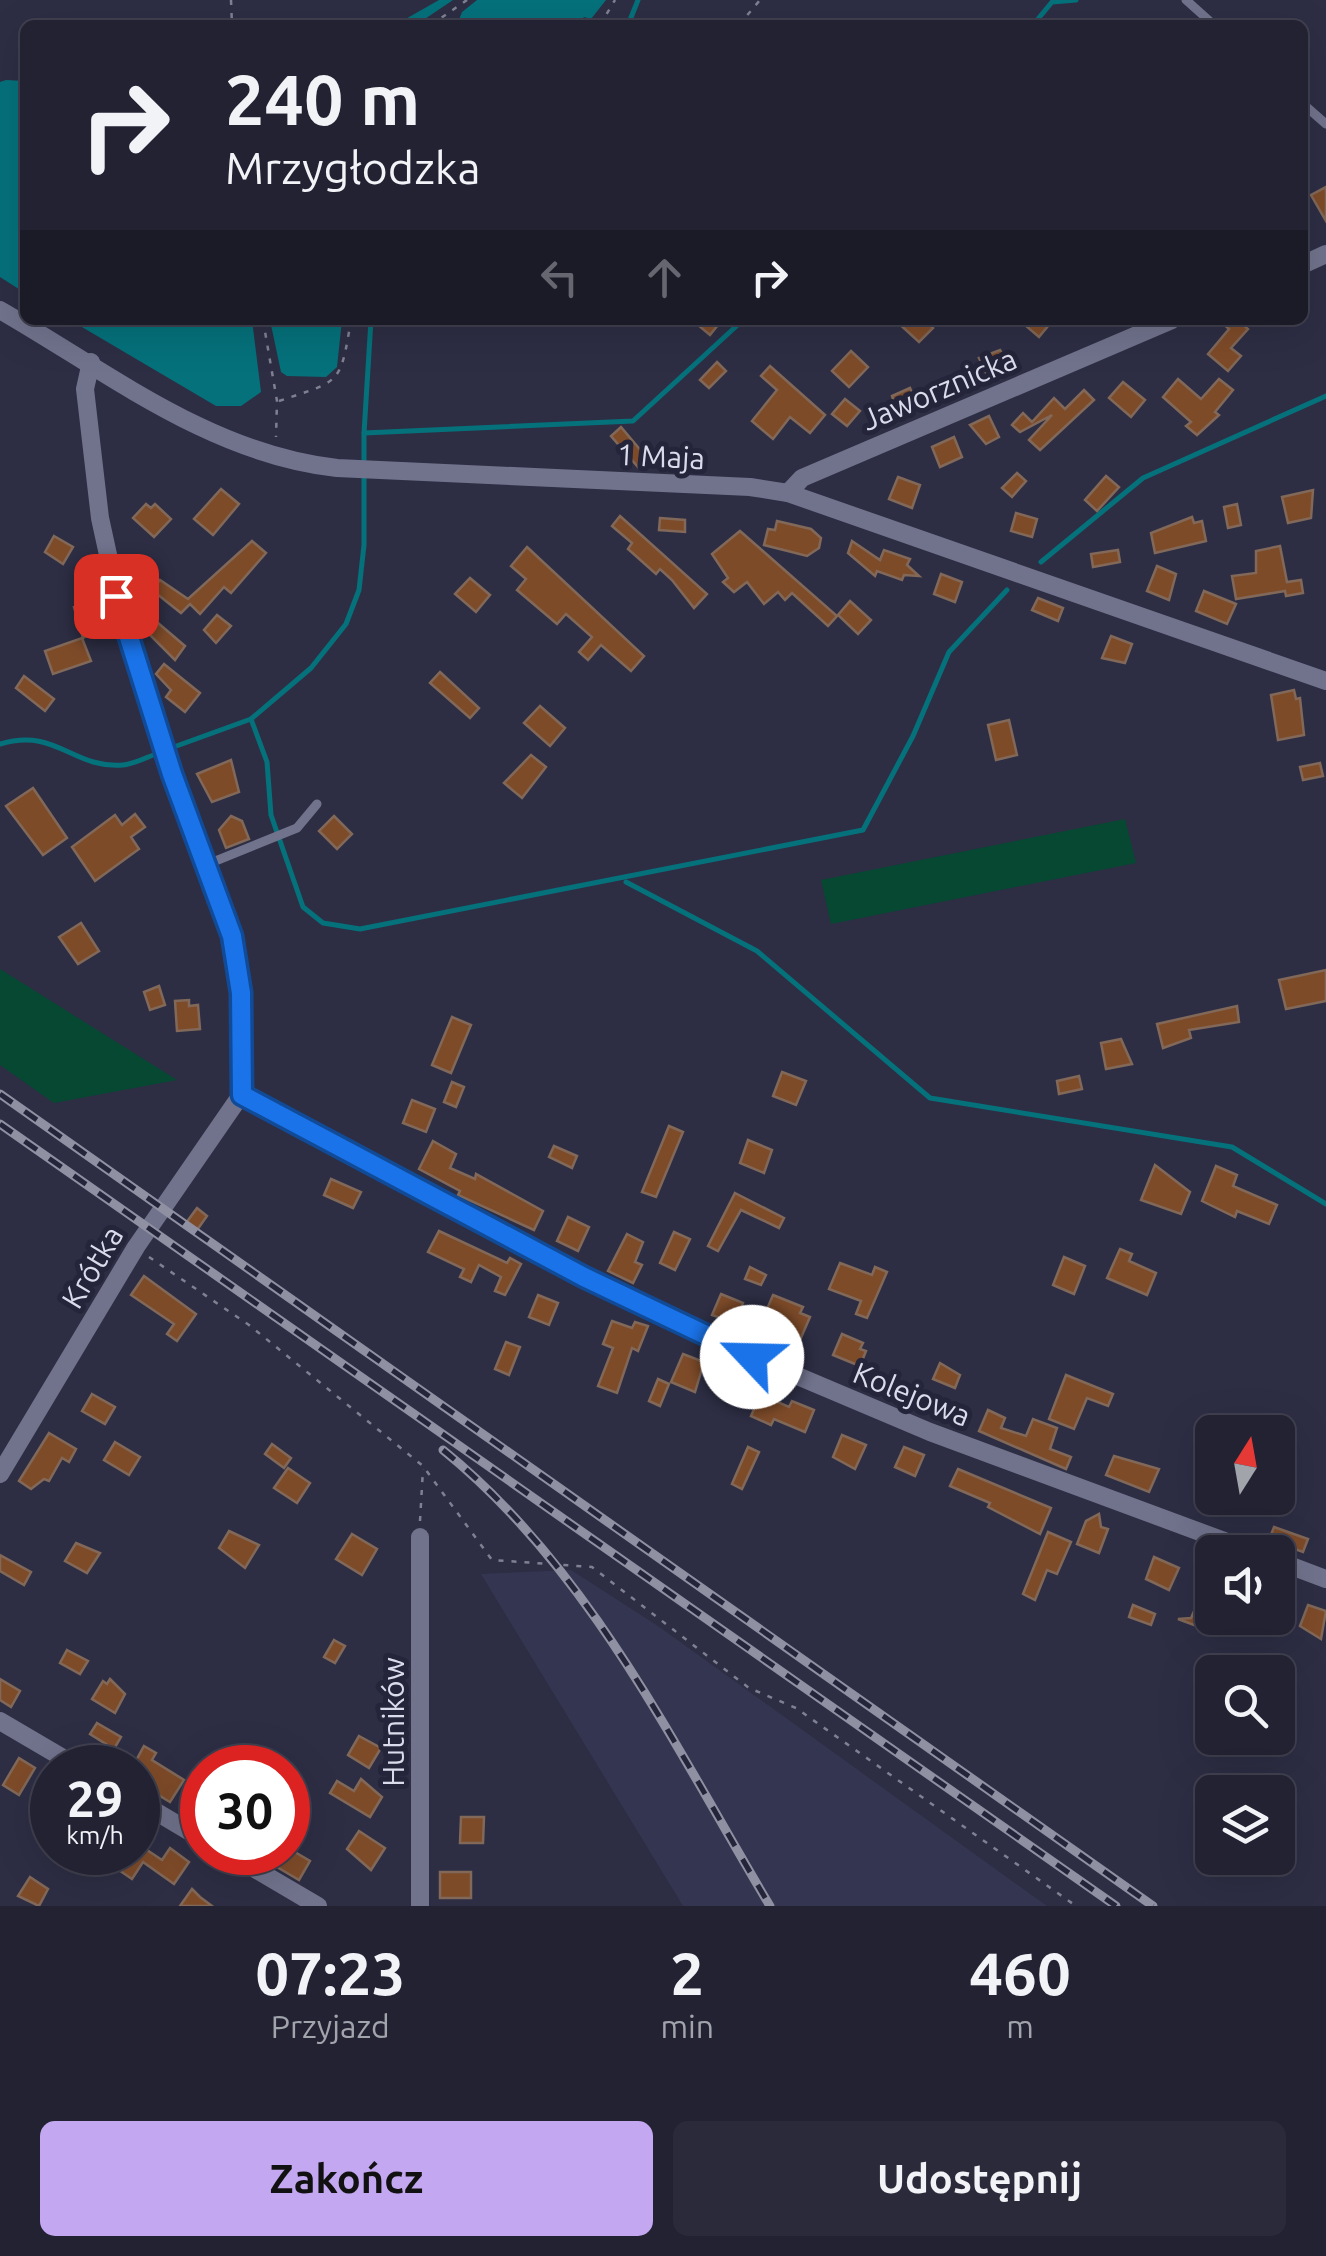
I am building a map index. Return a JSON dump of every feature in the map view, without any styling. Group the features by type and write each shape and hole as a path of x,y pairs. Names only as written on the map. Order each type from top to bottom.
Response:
{"street":[{"name":"1 Maja","path":"26,325 209,434 276,458 336,468 750,487 788,493 1326,681"},
{"name":"Jaworznicka","path":"788,493 802,478 1160,325"},
{"path":"90,362 84,388 108,564 159,737 232,936 240,974 242,1095"},
{"name":"Krótka","path":"0,1474 136,1248 242,1095"},
{"name":"Kolejowa","path":"242,1095 549,1259 718,1342 930,1432 1208,1535"},
{"name":"Hutników","path":"420,1537 420,1906"},
{"path":"1295,1567 1326,1579"},
{"path":"0,1721 41,1745"},
{"path":"265,1875 318,1906"}],"lane":[{"path":"1186,0 1208,20"},
{"path":"205,865 305,822 318,804"}],"path":[{"path":"438,20 467,0"},
{"path":"743,20 760,0"},
{"path":"264,325 278,402 276,458"},
{"path":"278,402 332,383 343,371 350,325"},
{"path":"136,1248 248,1325 423,1466 492,1560 592,1567 749,1688 796,1708 1076,1906"},
{"path":"420,1537 423,1466"}],"shaded area":[{"path":"439,0 453,0 423,20 404,20"},
{"path":"477,0 606,0 591,19 581,20 459,20 462,12"},
{"path":"20,81 20,290 0,277 0,82"},
{"path":"78,325 253,325 261,392 241,406 216,406"},
{"path":"271,325 341,325 337,367 326,377 287,376 281,372"},
{"path":"1125,819 1136,863 831,924 821,880"},
{"path":"0,969 177,1080 54,1103 0,1065"},
{"path":"571,1570 658,1626 1047,1906 683,1906 481,1574"}],"building":[{"path":"1326,187 1326,221 1311,195"},
{"path":"698,325 718,325 710,335"},
{"path":"900,325 930,325 933,328 919,342"},
{"path":"1025,325 1049,325 1039,337"},
{"path":"1225,325 1244,325 1248,329 1231,348 1241,356 1228,371 1208,354 1229,329"},
{"path":"1000,350 1009,365 987,375 979,358"},
{"path":"851,351 868,367 849,387 832,371"},
{"path":"717,362 726,371 709,388 700,380"},
{"path":"770,366 825,415 810,433 790,417 773,439 752,421 777,390 761,376"},
{"path":"1178,379 1201,399 1219,379 1233,390 1215,412 1219,415 1197,435 1186,426 1191,422 1163,397"},
{"path":"1123,382 1145,400 1131,417 1109,398"},
{"path":"910,388 917,404 897,412 892,396"},
{"path":"1084,390 1094,400 1040,450 1029,440 1052,415 1020,432 1012,425 1023,413 1032,422 1054,398 1065,409"},
{"path":"845,399 860,411 847,426 832,414"},
{"path":"989,416 999,437 986,444 970,425"},
{"path":"621,427 648,459 638,467 611,436"},
{"path":"954,437 962,457 940,467 932,447"},
{"path":"1017,473 1026,481 1012,497 1002,488"},
{"path":"1106,476 1119,487 1097,511 1085,500"},
{"path":"898,477 920,485 912,508 889,499"},
{"path":"221,489 239,504 213,535 194,519"},
{"path":"1313,490 1311,518 1288,523 1282,497"},
{"path":"146,504 151,508 155,504 171,519 154,537 133,518"},
{"path":"1237,504 1241,525 1228,528 1224,507"},
{"path":"1016,513 1037,519 1032,537 1011,531"},
{"path":"620,516 707,594 694,608 660,569 656,574 628,549 632,543 612,526"},
{"path":"1192,517 1194,523 1202,521 1206,541 1155,553 1151,533"},
{"path":"660,518 685,520 685,532 659,530"},
{"path":"777,521 811,529 821,538 819,548 807,556 764,545 768,529 775,530"},
{"path":"740,531 837,616 828,626 792,593 785,600 778,592 764,604 747,582 734,592 723,582 728,578 712,554"},
{"path":"54,536 73,547 63,564 45,552"},
{"path":"252,541 266,553 231,593 224,587 200,614 190,604 181,613 152,590 160,580 188,599"},
{"path":"852,541 880,560 884,550 910,559 907,565 919,576 904,575 902,580 877,571 875,576 848,553"},
{"path":"1280,546 1287,582 1301,580 1303,593 1286,596 1285,591 1236,599 1232,576 1256,573 1256,551"},
{"path":"527,547 644,656 631,671 601,645 588,660 579,652 592,637 566,614 557,624 517,590 526,579 511,566"},
{"path":"1118,550 1120,562 1093,567 1091,554"},
{"path":"1157,566 1176,574 1169,600 1147,591"},
{"path":"941,574 962,582 955,602 934,594"},
{"path":"470,578 490,595 476,612 455,594"},
{"path":"1204,591 1236,604 1227,624 1196,611"},
{"path":"1038,598 1063,608 1058,621 1032,610"},
{"path":"97,600 104,625 83,638 74,607"},
{"path":"850,601 871,620 858,634 838,615"},
{"path":"144,611 185,646 175,660 136,621"},
{"path":"217,615 231,626 216,643 204,630"},
{"path":"1111,636 1132,644 1125,663 1102,658"},
{"path":"82,638 91,661 53,674 45,651"},
{"path":"164,664 200,693 185,712 166,697 171,690 156,674"},
{"path":"440,672 479,708 470,718 430,683"},
{"path":"24,676 54,699 45,711 16,688"},
{"path":"1294,690 1296,699 1300,698 1304,735 1278,740 1271,695"},
{"path":"540,706 565,728 550,746 524,723"},
{"path":"1009,720 1017,755 996,760 988,725"},
{"path":"531,755 546,767 522,798 504,783"},
{"path":"231,760 239,792 212,802 197,774"},
{"path":"1320,763 1323,776 1303,780 1300,767"},
{"path":"33,788 67,838 43,855 6,806"},
{"path":"135,814 145,827 131,837 139,849 95,881 72,847 115,815 122,825"},
{"path":"231,816 242,821 249,839 226,848 219,830"},
{"path":"334,816 352,834 337,849 319,831"},
{"path":"81,923 99,951 78,964 59,937"},
{"path":"1326,970 1326,1001 1286,1009 1279,980"},
{"path":"159,986 165,1005 150,1010 144,992"},
{"path":"189,1000 189,1006 198,1005 200,1029 177,1031 175,1001"},
{"path":"1237,1006 1239,1022 1189,1030 1191,1038 1163,1048 1157,1024"},
{"path":"452,1017 471,1025 451,1073 432,1065"},
{"path":"1121,1039 1132,1064 1106,1069 1101,1043"},
{"path":"782,1072 806,1081 796,1105 773,1096"},
{"path":"1079,1076 1082,1089 1059,1094 1057,1081"},
{"path":"452,1082 464,1087 456,1107 444,1102"},
{"path":"412,1100 435,1109 426,1132 403,1123"},
{"path":"669,1126 683,1132 656,1197 642,1192"},
{"path":"748,1140 772,1150 764,1173 740,1163"},
{"path":"433,1141 456,1154 450,1168 475,1179 476,1174 543,1211 534,1230 458,1195 460,1191 419,1169"},
{"path":"554,1146 577,1156 572,1168 549,1157"},
{"path":"1155,1165 1190,1192 1181,1214 1141,1200"},
{"path":"1216,1166 1237,1175 1233,1186 1277,1205 1269,1224 1237,1211 1235,1217 1202,1201"},
{"path":"331,1179 361,1192 353,1208 324,1195"},
{"path":"735,1193 784,1218 779,1228 741,1210 718,1251 708,1246"},
{"path":"197,1208 207,1216 197,1230 186,1223"},
{"path":"568,1217 589,1227 578,1251 557,1241"},
{"path":"439,1231 507,1263 510,1258 521,1264 505,1295 495,1291 501,1277 479,1265 471,1282 460,1277 464,1269 428,1252"},
{"path":"674,1232 690,1239 675,1270 660,1263"},
{"path":"627,1234 643,1242 635,1262 642,1265 633,1283 608,1271"},
{"path":"1120,1249 1132,1254 1129,1261 1156,1273 1147,1295 1107,1278"},
{"path":"1064,1257 1085,1266 1074,1294 1053,1285"},
{"path":"840,1263 872,1275 875,1267 887,1272 867,1318 856,1314 861,1301 829,1289"},
{"path":"750,1267 766,1275 761,1285 745,1279"},
{"path":"144,1276 196,1314 177,1341 167,1334 174,1324 131,1295"},
{"path":"721,1294 743,1303 735,1323 712,1315"},
{"path":"538,1295 558,1303 549,1325 529,1317"},
{"path":"773,1295 803,1307 800,1313 810,1317 800,1340 761,1323"},
{"path":"612,1321 632,1328 635,1322 648,1326 638,1351 632,1348 617,1393 598,1386 613,1348 603,1344"},
{"path":"842,1334 863,1343 860,1349 866,1351 860,1366 833,1355"},
{"path":"506,1342 520,1347 509,1375 495,1369"},
{"path":"683,1354 704,1362 695,1392 671,1382"},
{"path":"940,1363 960,1375 955,1388 933,1379"},
{"path":"728,1373 748,1381 745,1388 789,1407 792,1401 814,1410 805,1432 774,1419 771,1425 751,1416 755,1407 720,1393"},
{"path":"866,1374 886,1382 881,1393 861,1385"},
{"path":"1066,1375 1113,1394 1108,1406 1087,1398 1074,1429 1049,1419"},
{"path":"658,1379 669,1384 660,1406 649,1401"},
{"path":"92,1394 115,1407 105,1424 82,1411"},
{"path":"988,1410 1005,1418 1001,1428 1026,1436 1033,1419 1057,1428 1050,1449 1071,1457 1066,1469 979,1431"},
{"path":"49,1433 76,1449 69,1462 62,1458 49,1481 44,1479 31,1489 19,1481"},
{"path":"842,1435 866,1445 855,1469 833,1457"},
{"path":"115,1442 140,1457 129,1475 104,1460"},
{"path":"272,1444 291,1458 284,1468 265,1454"},
{"path":"748,1447 759,1452 742,1489 732,1484"},
{"path":"904,1447 924,1455 915,1476 895,1467"},
{"path":"1114,1456 1159,1469 1149,1492 1106,1475"},
{"path":"288,1468 310,1483 297,1503 274,1488"},
{"path":"958,1469 1051,1508 1040,1534 988,1507 990,1503 950,1486"},
{"path":"1099,1514 1101,1527 1108,1529 1099,1553 1077,1544 1086,1521"},
{"path":"1274,1527 1308,1539 1303,1552 1295,1549 1295,1535 1271,1535"},
{"path":"229,1531 259,1545 245,1568 219,1548"},
{"path":"1048,1532 1071,1542 1057,1574 1047,1570 1035,1600 1023,1594"},
{"path":"352,1534 377,1549 362,1575 336,1559"},
{"path":"76,1543 100,1553 87,1573 65,1561"},
{"path":"0,1555 31,1572 24,1585 0,1571"},
{"path":"1154,1557 1179,1568 1169,1590 1146,1579"},
{"path":"1133,1605 1155,1614 1151,1625 1129,1617"},
{"path":"1308,1605 1326,1611 1321,1639 1300,1626"},
{"path":"1195,1609 1195,1625 1178,1619 1191,1618"},
{"path":"334,1640 345,1646 335,1663 324,1657"},
{"path":"67,1650 88,1661 80,1674 60,1663"},
{"path":"0,1679 20,1691 11,1707 0,1700"},
{"path":"110,1679 125,1694 115,1713 92,1699 103,1681 107,1684"},
{"path":"97,1723 121,1737 116,1745 108,1745 90,1734"},
{"path":"359,1736 381,1748 369,1768 348,1755"},
{"path":"19,1758 30,1765 30,1776 19,1795 3,1785"},
{"path":"160,1765 180,1778 180,1786 170,1802 160,1796"},
{"path":"361,1779 382,1797 370,1817 330,1793 337,1781 354,1791"},
{"path":"461,1817 484,1817 483,1843 460,1843"},
{"path":"359,1831 385,1848 371,1870 347,1849"},
{"path":"170,1848 180,1855 180,1875 174,1884 160,1874 160,1859"},
{"path":"440,1872 471,1872 471,1898 440,1898"},
{"path":"30,1877 48,1889 39,1906 18,1896"},
{"path":"192,1889 200,1897 212,1906 180,1906"}],"waterway":[{"path":"630,20 638,0"},
{"path":"1037,20 1052,2 1076,0"},
{"path":"171,748 251,719 311,668 346,624 359,590 364,545 364,433 371,325"},
{"path":"364,433 633,421 738,325"},
{"path":"1041,562 1143,478 1326,396"},
{"path":"251,719 267,762 271,815 303,907 323,923 360,929 863,830 913,736 949,652 1007,590"},
{"path":"0,744 36,741 105,765 128,764 161,752"},
{"path":"626,882 757,951 930,1098 1232,1147 1326,1204"}],"railway":[{"path":"0,1094 1153,1906"},
{"path":"0,1124 1116,1906"},
{"path":"443,1450 495,1497 586,1604 663,1723 770,1906"}],"route":[{"path":"116,596 172,774 232,936 240,974 242,1095 288,1123 584,1277 752,1357"}]}
